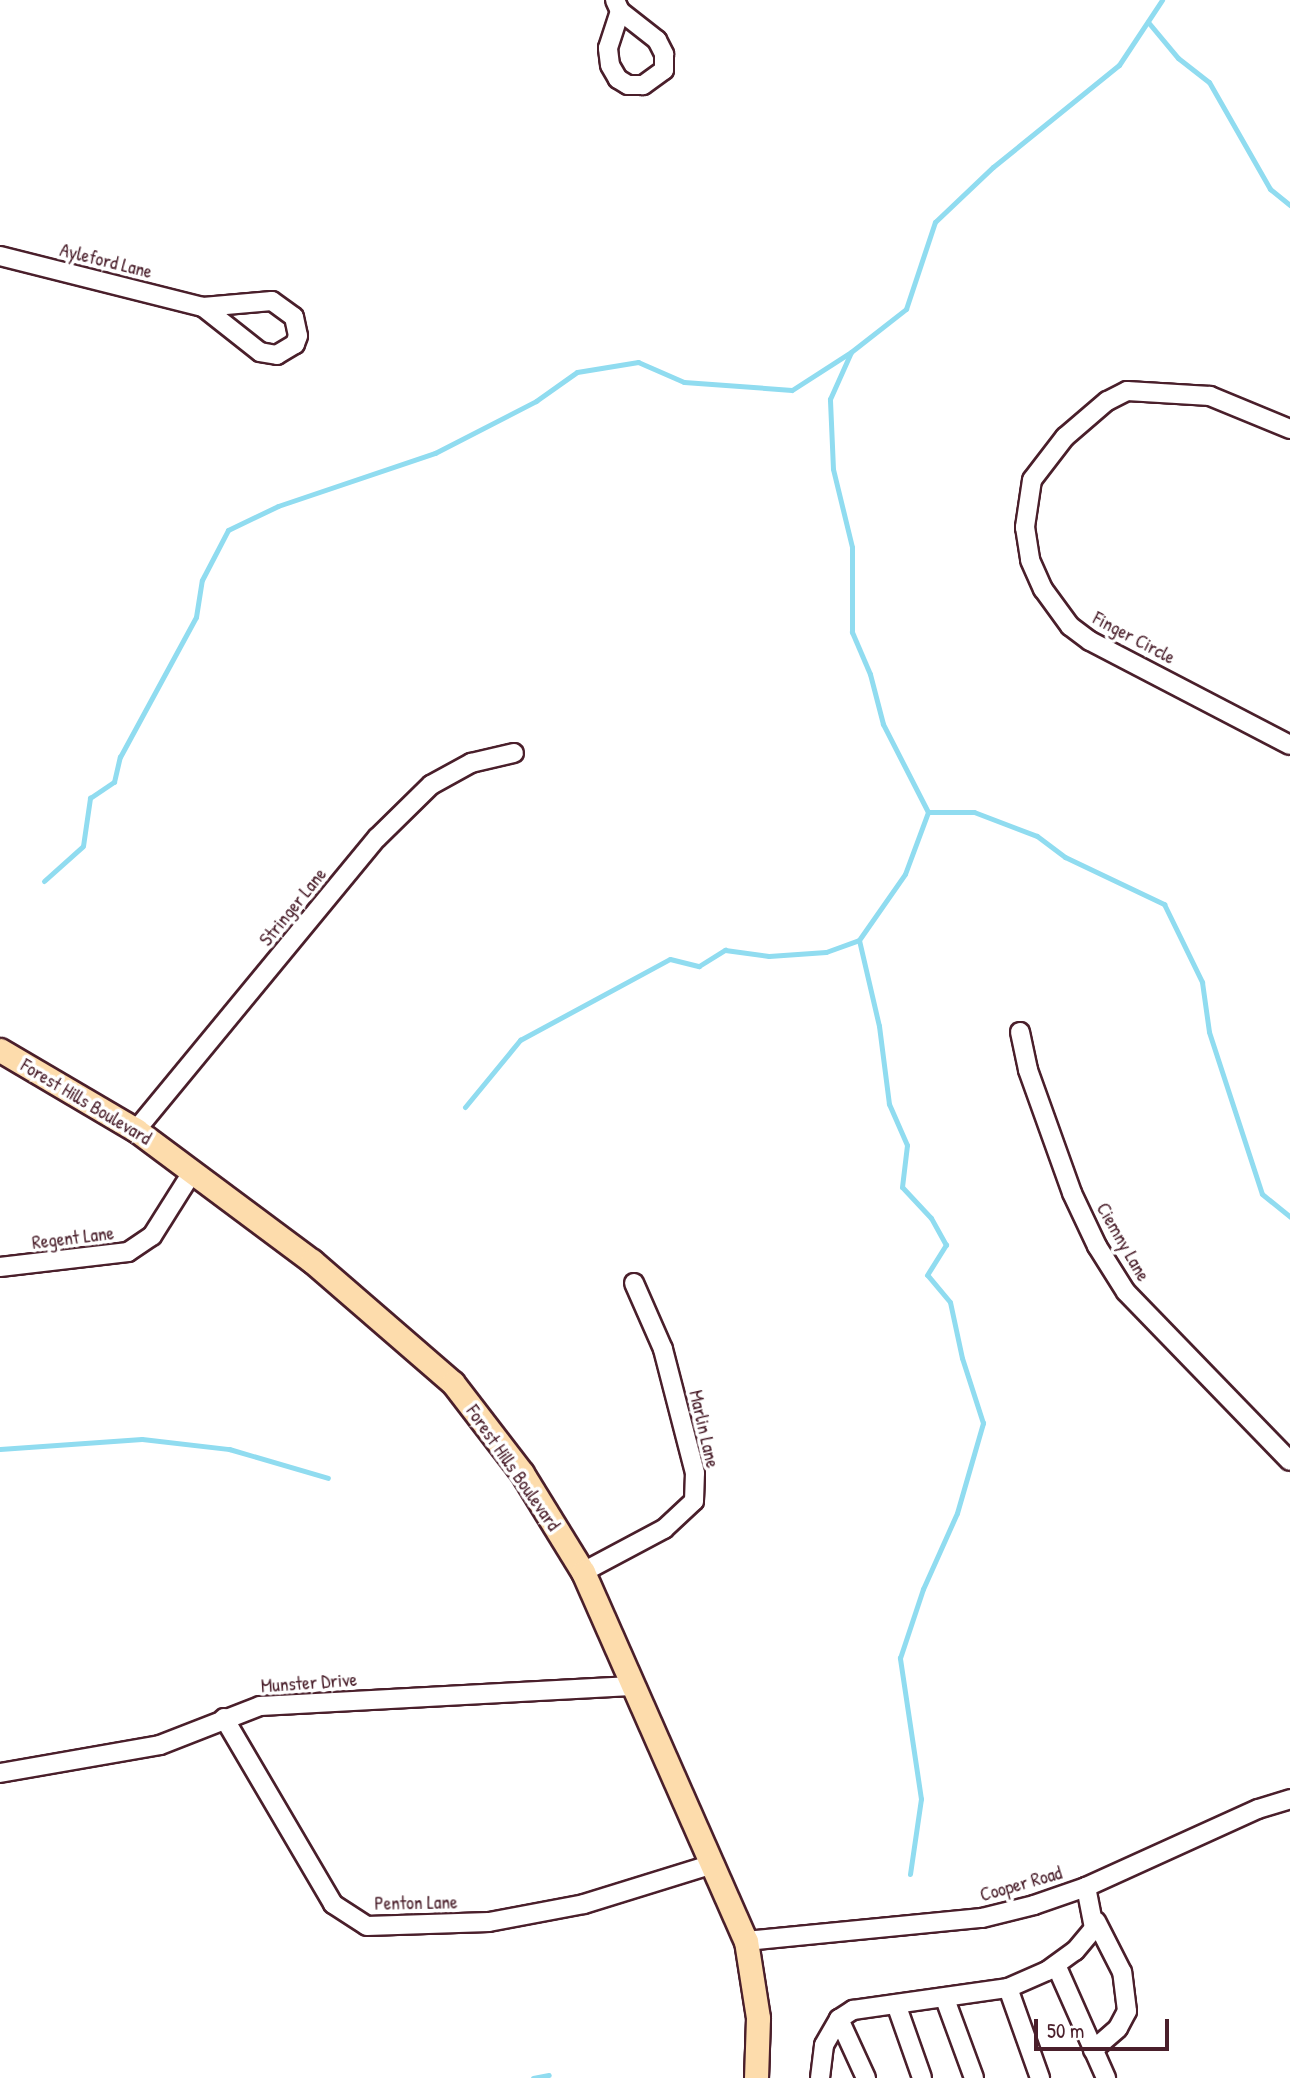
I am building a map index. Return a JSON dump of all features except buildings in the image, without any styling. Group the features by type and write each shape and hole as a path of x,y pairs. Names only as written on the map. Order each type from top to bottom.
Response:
{"main road":[{"name":"Forest Hills Boulevard","path":"0,1049 136,1130 312,1261 453,1383 522,1473 583,1572 631,1686 746,1941 758,2018 757,2078"}],"street":[{"name":"Ayleford Lane","path":"0,256 202,307 272,301 294,317 298,336 295,344 277,355 260,352 202,307"},
{"name":"Finger Circle","path":"1290,429 1210,396 1127,391 1107,401 1065,437 1032,480 1025,527 1030,560 1043,589 1070,626 1090,641 1290,745"},
{"name":"Stringer Lane","path":"136,1130 377,838 431,785 471,763 514,753"},
{"name":"Ciemny Lane","path":"1020,1032 1032,1082 1072,1192 1118,1280 1290,1461"},
{"name":"Regent Lane","path":"0,1267 128,1252 152,1236 193,1171"},
{"name":"Marlin Lane","path":"583,1572 664,1529 694,1501 695,1474 663,1349 634,1283"},
{"name":"Munster Drive","path":"0,1773 160,1745 260,1706 312,1700 498,1696 631,1686"},
{"name":"Penton Lane","path":"224,1718 333,1904 367,1926 489,1922 584,1904 713,1864"},
{"name":"Cooper Road","path":"746,1941 982,1918 1086,1887 1258,1809 1290,1799"},
{"path":"1086,1887 1096,1921 1122,1972 1127,2011 1118,2028 1093,2050"},
{"path":"820,2078 824,2045 839,2019 853,2010 1008,1988 1056,1965 1090,1935 1096,1921"},
{"path":"1056,1965 1106,2078"},
{"path":"1008,1988 1041,2078"},
{"path":"945,1999 974,2078"},
{"path":"896,2004 922,2078"},
{"path":"839,2019 866,2078"}],"waterway":[{"path":"910,1874 921,1799 900,1658 923,1589 957,1513 983,1423 962,1358 950,1302 927,1275 946,1245 931,1218 902,1187 907,1145 889,1104 879,1026 859,940 905,874 928,812 883,724 870,674 852,632 852,547 833,469 830,399 851,352 906,309 935,222 993,167 1119,65 1162,0"},
{"path":"1148,22 1178,58 1209,82 1270,189 1290,205"},
{"path":"44,881 83,846 90,798 114,782 120,757 196,617 202,580 228,530 278,506 435,453 536,401 577,372 638,362 684,382 792,390 851,352"},
{"path":"928,812 974,812 1037,836 1065,857 1164,904 1202,982 1209,1032 1262,1194 1290,1217"},
{"path":"465,1107 520,1040 670,959 699,966 725,950 769,956 826,952 859,940"},
{"path":"0,1449 142,1439 229,1449 328,1478"},
{"path":"533,2078 549,2075"}]}
